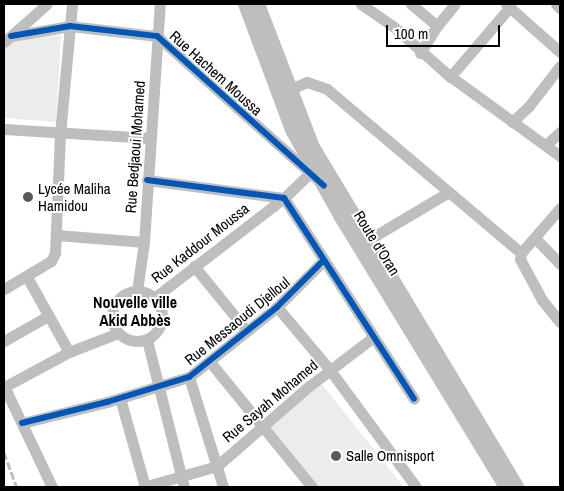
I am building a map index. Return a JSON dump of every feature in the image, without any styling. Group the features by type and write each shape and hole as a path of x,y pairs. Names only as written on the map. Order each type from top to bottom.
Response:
{"main road":[{"name":"Route d'Oran","path":"245,4 292,130 506,487"},
{"name":"Route d'Oran","path":"258,4 313,147 517,487"}],"street":[{"path":"7,39 47,4"},
{"path":"4,290 53,259 57,235 60,134 72,4"},
{"name":"Rue Bedjaoui Mohamed","path":"137,291 144,242 160,4"},
{"path":"364,4 393,26 420,53 450,77 560,156"},
{"path":"411,4 436,26"},
{"path":"420,53 436,26 455,4"},
{"path":"556,4 560,8"},
{"path":"450,77 508,5 560,52"},
{"name":"Rue Hachem Moussa","path":"7,39 70,26 157,36 324,186"},
{"path":"512,122 529,106 560,66"},
{"path":"291,89 307,82 327,89 521,253 523,270 560,322"},
{"path":"4,129 60,134 150,138"},
{"path":"546,145 560,132"},
{"name":"Rue Kaddour Moussa","path":"154,298 284,198 310,173"},
{"path":"147,180 284,198 322,262 414,399"},
{"path":"368,240 449,192"},
{"path":"521,253 560,208"},
{"path":"57,235 144,242"},
{"path":"535,238 560,264"},
{"name":"Rue Messaoudi Djelloul","path":"22,423 120,398 189,377 277,307 322,262"},
{"path":"194,266 246,330"},
{"path":"27,277 69,352"},
{"path":"137,291 154,298 162,319 158,330 147,340 130,341 118,333 112,320 117,302 123,296 137,291"},
{"path":"277,307 330,370 416,487"},
{"path":"4,341 48,316"},
{"path":"52,487 4,386 69,352 118,333"},
{"name":"Rue Sayah Mohamed","path":"145,487 182,482 217,466 262,426 372,338"},
{"path":"147,340 182,482"},
{"path":"210,362 312,487"},
{"path":"189,377 223,487"},
{"path":"120,398 145,487"}],"shaded area":[{"path":"61,35 56,122 4,118 4,47 14,38"},
{"name":"Salle Omnisport","path":"320,382 402,487 318,487 267,425"}],"railway":[{"path":"4,452 17,487"}],"cycle path":[{"path":"11,36 70,26 157,36 324,186"},
{"path":"147,180 284,198 414,399"},
{"path":"22,423 107,402 189,377 277,307 322,262"}],"place":[{"name":"Lycée Maliha Hamidou","path":"28,197"},
{"name":"Salle Omnisport","path":"336,456"}],"district":[{"name":"Nouvelle ville Akid Abbès","path":"135,311"}]}
